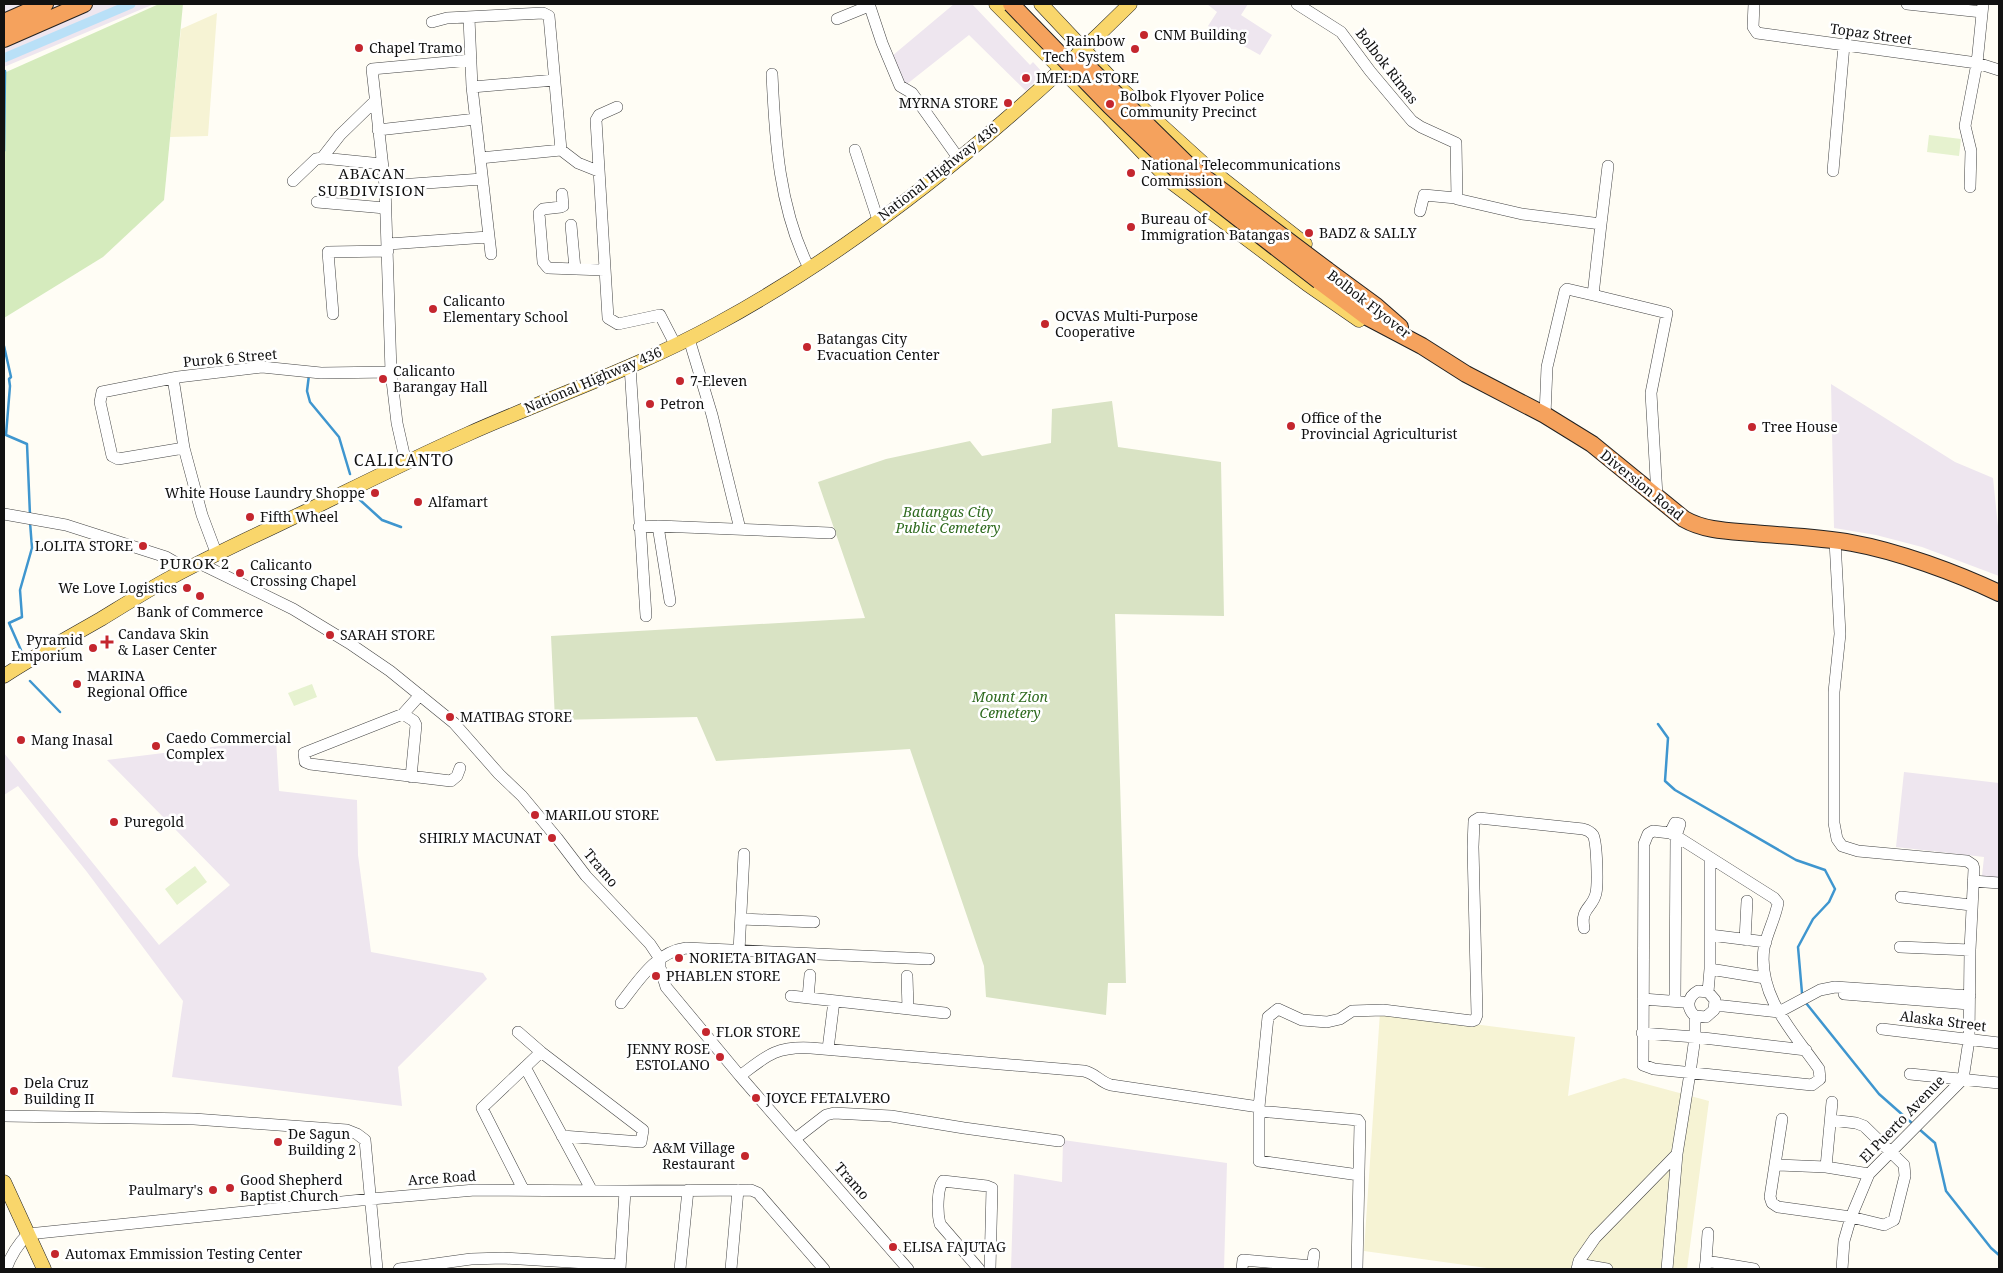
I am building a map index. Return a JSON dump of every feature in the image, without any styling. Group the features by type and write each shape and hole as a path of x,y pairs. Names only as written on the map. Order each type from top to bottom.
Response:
{"highway":[{"path":"9,28 45,4"},
{"path":"9,28 84,4"},
{"name":"Bolbok Flyover","path":"1010,4 1110,106 1180,173 1323,275 1376,306 1422,346"},
{"name":"Bolbok Flyover","path":"1026,4 1188,165 1323,275"},
{"name":"Diversion Road","path":"1422,346 1456,369 1545,416 1592,444 1684,519 1702,527 1835,541 1876,548 1999,593"}],"main road":[{"name":"Diversion Road","path":"996,4 1171,182 1361,322 1422,346"},
{"name":"Diversion Road","path":"1041,4 1119,87 1206,166 1378,300 1422,346"},
{"name":"National Highway 436","path":"4,676 30,658 193,566 406,463 515,413 689,340 749,306 809,268 878,220 959,159 1061,69 1130,4"},
{"path":"4,1182 44,1269"}],"street":[{"name":"Bolbok Rimas","path":"1297,4 1341,32 1370,71 1412,121 1421,127 1456,142 1456,198"},
{"name":"Topaz Street","path":"1754,4 1753,27 1757,33 1977,63 1999,70"},
{"path":"1907,4 1983,8 1977,63 1965,126 1971,151 1970,187"},
{"path":"837,19 869,5 900,86 912,92 959,159"},
{"path":"432,22 447,18 546,14 549,16 561,150"},
{"path":"469,18 472,86 491,254"},
{"path":"1833,171 1844,45"},
{"path":"406,463 397,423 391,372 385,186 374,102 372,70 471,60"},
{"path":"772,74 774,118 782,187 796,242 809,268"},
{"path":"472,86 555,80"},
{"path":"322,158 340,135 374,102"},
{"path":"617,107 599,115 596,120 604,270 610,320 615,323 621,323 660,315 676,346"},
{"path":"378,130 476,119"},
{"path":"480,158 561,150 578,163 598,171"},
{"path":"855,150 878,220"},
{"path":"293,181 316,159 382,164"},
{"path":"1593,295 1608,166"},
{"path":"385,186 482,179"},
{"path":"562,194 563,206 543,209 538,213 544,262 548,268 604,270"},
{"path":"1420,211 1424,195 1456,198 1522,214 1601,224"},
{"path":"317,202 385,208"},
{"path":"571,224 576,269"},
{"path":"333,314 328,252 388,248 488,237"},
{"path":"1545,416 1547,367 1567,289 1666,313 1652,393 1657,496"},
{"path":"689,340 712,415 740,529"},
{"name":"Purok 6 Street","path":"184,448 118,460 112,456 100,402 102,392 173,378 273,366 321,373 391,372"},
{"path":"630,366 646,616"},
{"path":"173,378 184,448 202,515 217,555"},
{"name":"Tramo","path":"4,514 66,525 166,557 193,566 293,608 366,654 454,723 522,796 586,876 644,938 660,958 660,967 666,988 908,1269"},
{"path":"658,526 670,601"},
{"path":"639,527 658,526 830,533"},
{"name":"El Puerto Avenue","path":"1835,541 1840,634 1834,692 1833,758 1834,823 1837,839 1842,846 1858,851 1967,861 1973,865 1974,869 1971,905 1969,1040 1963,1079 1869,1174 1851,1217 1844,1241 1842,1269"},
{"path":"420,696 404,714 307,752 304,756 305,762 451,781 457,776 460,768"},
{"path":"404,714 414,721 416,725 411,777"},
{"path":"1360,1175 1259,1161 1259,1109 1268,1017 1278,1009 1302,1020 1327,1022 1340,1020 1352,1012 1383,1010 1475,1020 1473,839 1474,821 1479,818 1590,831 1595,839 1596,889 1593,899 1584,911 1584,928"},
{"path":"1653,831 1673,835 1774,898 1778,903 1764,948 1765,978 1769,993 1779,1012 1821,1074 1817,1083 1812,1085 1646,1068 1642,1061 1645,839 1653,831"},
{"path":"1673,835 1675,1002"},
{"path":"739,951 744,854"},
{"path":"1708,992 1710,969 1710,859"},
{"path":"1973,881 1999,883"},
{"path":"1901,897 1971,905"},
{"path":"1745,940 1747,901"},
{"path":"741,919 814,922"},
{"path":"1710,935 1766,942"},
{"path":"1900,946 1970,950"},
{"path":"621,1002 646,970 660,958 686,948 929,959"},
{"path":"1710,969 1765,978"},
{"path":"808,998 810,975"},
{"path":"906,976 908,1009"},
{"path":"1715,1005 1779,1012 1820,990 1848,987 1970,1000"},
{"path":"1698,991 1708,992 1715,1000 1715,1005 1710,1014 1701,1017 1696,1016 1688,1002 1690,997 1698,991"},
{"path":"791,996 945,1013"},
{"path":"1643,999 1688,1002"},
{"path":"828,1049 834,1001"},
{"path":"1667,1269 1677,1154 1695,1037 1696,1016"},
{"name":"Alaska Street","path":"1882,1029 1999,1043"},
{"path":"518,1032 541,1052 643,1130 641,1142 562,1136"},
{"path":"1642,1033 1806,1050"},
{"path":"740,1076 774,1052 798,1048 828,1049 1084,1071 1110,1085 1259,1109 1358,1120 1360,1123 1360,1175 1357,1269"},
{"path":"523,1189 482,1108 541,1052"},
{"path":"525,1066 592,1191"},
{"path":"1910,1074 1999,1083"},
{"path":"1826,1167 1832,1102"},
{"path":"795,1140 826,1115 834,1113 891,1116 1059,1141"},
{"path":"4,1116 194,1120 347,1130 357,1134 364,1140 377,1269"},
{"path":"1782,1119 1770,1197 1772,1203 1778,1206 1851,1217 1884,1225 1894,1220 1906,1171 1904,1165 1861,1124 1831,1120"},
{"path":"1607,1269 1577,1267 1595,1238 1677,1154"},
{"path":"1775,1165 1826,1167 1869,1174"},
{"path":"979,1269 940,1224 938,1217 940,1187 943,1181 992,1188 990,1269"},
{"name":"Arce Road","path":"28,1234 371,1198 475,1190 751,1190 758,1194 824,1269"},
{"path":"680,1269 688,1190"},
{"path":"731,1269 738,1190"},
{"path":"399,1269 471,1259 504,1258 620,1267 625,1191"},
{"path":"1708,1233 1706,1265 1754,1269"},
{"path":"6,1269 12,1254 28,1234"},
{"path":"1242,1269 1243,1260 1279,1266 1312,1268 1314,1254"}],"shaded area":[{"path":"4,4 154,4 4,67"},
{"path":"954,4 972,4 1030,65 1033,62 1043,73 1026,91 969,35 907,84 902,82 892,56"},
{"path":"1207,4 1248,4 1241,15 1272,35 1260,55 1208,26 1217,12"},
{"path":"217,13 208,136 170,137 181,29"},
{"path":"1831,384 1955,462 1993,478 1999,536 1999,576 1922,547 1876,535 1834,528"},
{"path":"276,739 279,791 357,800 358,855 371,952 483,973 487,979 398,1067 402,1106 172,1077 183,1001 87,872 18,786 4,795 4,753 159,945 230,885 107,760"},
{"path":"1904,772 1999,783 1999,878 1982,876 1984,857 1896,847"},
{"path":"1380,1012 1575,1037 1568,1096 1624,1078 1709,1101 1687,1269 1494,1269 1364,1251"},
{"path":"1063,1140 1227,1163 1224,1269 1011,1269 1014,1174 1062,1182"}],"green space":[{"path":"159,4 183,4 164,200 103,257 4,318 4,73"},
{"path":"1929,135 1961,139 1959,156 1927,152"},
{"path":"1112,401 1118,447 1221,462 1224,616 1115,614 1126,983 1108,983 1106,1015 986,997 984,966 910,749 716,761 697,717 555,720 551,636 865,618 818,482 886,459 970,441 982,456 1051,443 1052,409"},
{"path":"312,684 317,697 294,706 288,693"},
{"path":"195,866 207,882 177,905 165,889"}],"waterway":[{"path":"4,58 131,4"},
{"path":"4,151 5,71"},
{"path":"4,346 11,377 9,379 6,435 27,444 30,515"},
{"path":"309,375 307,391 310,402 339,437 350,474"},
{"path":"360,500 382,520 401,527"},
{"path":"24,657 9,623 22,617 20,590 32,548 30,522"},
{"path":"30,681 60,712"},
{"path":"1658,724 1668,738 1665,781 1675,790 1796,860 1825,870 1835,889 1829,902 1813,919 1798,947 1802,993"},
{"path":"1806,1003 1879,1094 1913,1124"},
{"path":"1919,1129 1935,1143 1946,1191 1991,1248 1999,1255"}],"place":[{"name":"CNM Building","path":"1144,35"},
{"name":"Chapel Tramo","path":"359,48"},
{"name":"Rainbow Tech System","path":"1135,49"},
{"name":"IMELDA STORE","path":"1026,78"},
{"name":"MYRNA STORE","path":"1008,103"},
{"name":"Bolbok Flyover Police Community Precinct","path":"1110,104"},
{"name":"National Telecommunications Commission","path":"1131,173"},
{"name":"Bureau of Immigration Batangas","path":"1131,227"},
{"name":"BADZ & SALLY","path":"1309,233"},
{"name":"Calicanto Elementary School","path":"433,309"},
{"name":"OCVAS Multi-Purpose Cooperative","path":"1045,324"},
{"name":"Batangas City Evacuation Center","path":"807,347"},
{"name":"Calicanto Barangay Hall","path":"383,379"},
{"name":"7-Eleven","path":"680,381"},
{"name":"Petron","path":"650,404"},
{"name":"Office of the Provincial Agriculturist","path":"1291,426"},
{"name":"Tree House","path":"1752,427"},
{"name":"White House Laundry Shoppe","path":"375,493"},
{"name":"Alfamart","path":"418,502"},
{"name":"Fifth Wheel","path":"250,517"},
{"name":"LOLITA STORE","path":"143,546"},
{"name":"Calicanto Crossing Chapel","path":"240,573"},
{"name":"We Love Logistics","path":"187,588"},
{"name":"Bank of Commerce","path":"200,596"},
{"name":"SARAH STORE","path":"330,635"},
{"name":"Candava Skin & Laser Center","path":"107,642"},
{"name":"Pyramid Emporium","path":"93,648"},
{"name":"MARINA Regional Office","path":"77,684"},
{"name":"MATIBAG STORE","path":"450,717"},
{"name":"Mang Inasal","path":"21,740"},
{"name":"Caedo Commercial Complex","path":"156,746"},
{"name":"MARILOU STORE","path":"535,815"},
{"name":"Puregold","path":"114,822"},
{"name":"SHIRLY MACUNAT","path":"552,838"},
{"name":"NORIETA BITAGAN","path":"679,958"},
{"name":"PHABLEN STORE","path":"656,976"},
{"name":"FLOR STORE","path":"706,1032"},
{"name":"JENNY ROSE ESTOLANO","path":"720,1057"},
{"name":"Dela Cruz Building II","path":"14,1091"},
{"name":"JOYCE FETALVERO","path":"756,1098"},
{"name":"De Sagun Building 2","path":"278,1142"},
{"name":"A&M Village Restaurant","path":"745,1156"},
{"name":"Good Shepherd Baptist Church","path":"230,1188"},
{"name":"Paulmary's","path":"213,1190"},
{"name":"ELISA FAJUTAG","path":"893,1247"},
{"name":"Automax Emmission Testing Center","path":"55,1254"}],"district":[{"name":"ABACAN SUBDIVISION","path":"372,182"},
{"name":"CALICANTO","path":"404,460"},
{"name":"PUROK 2","path":"195,564"}],"park label":[{"name":"Batangas City Public Cemetery","path":"948,520"},
{"name":"Mount Zion Cemetery","path":"1010,706"}]}
